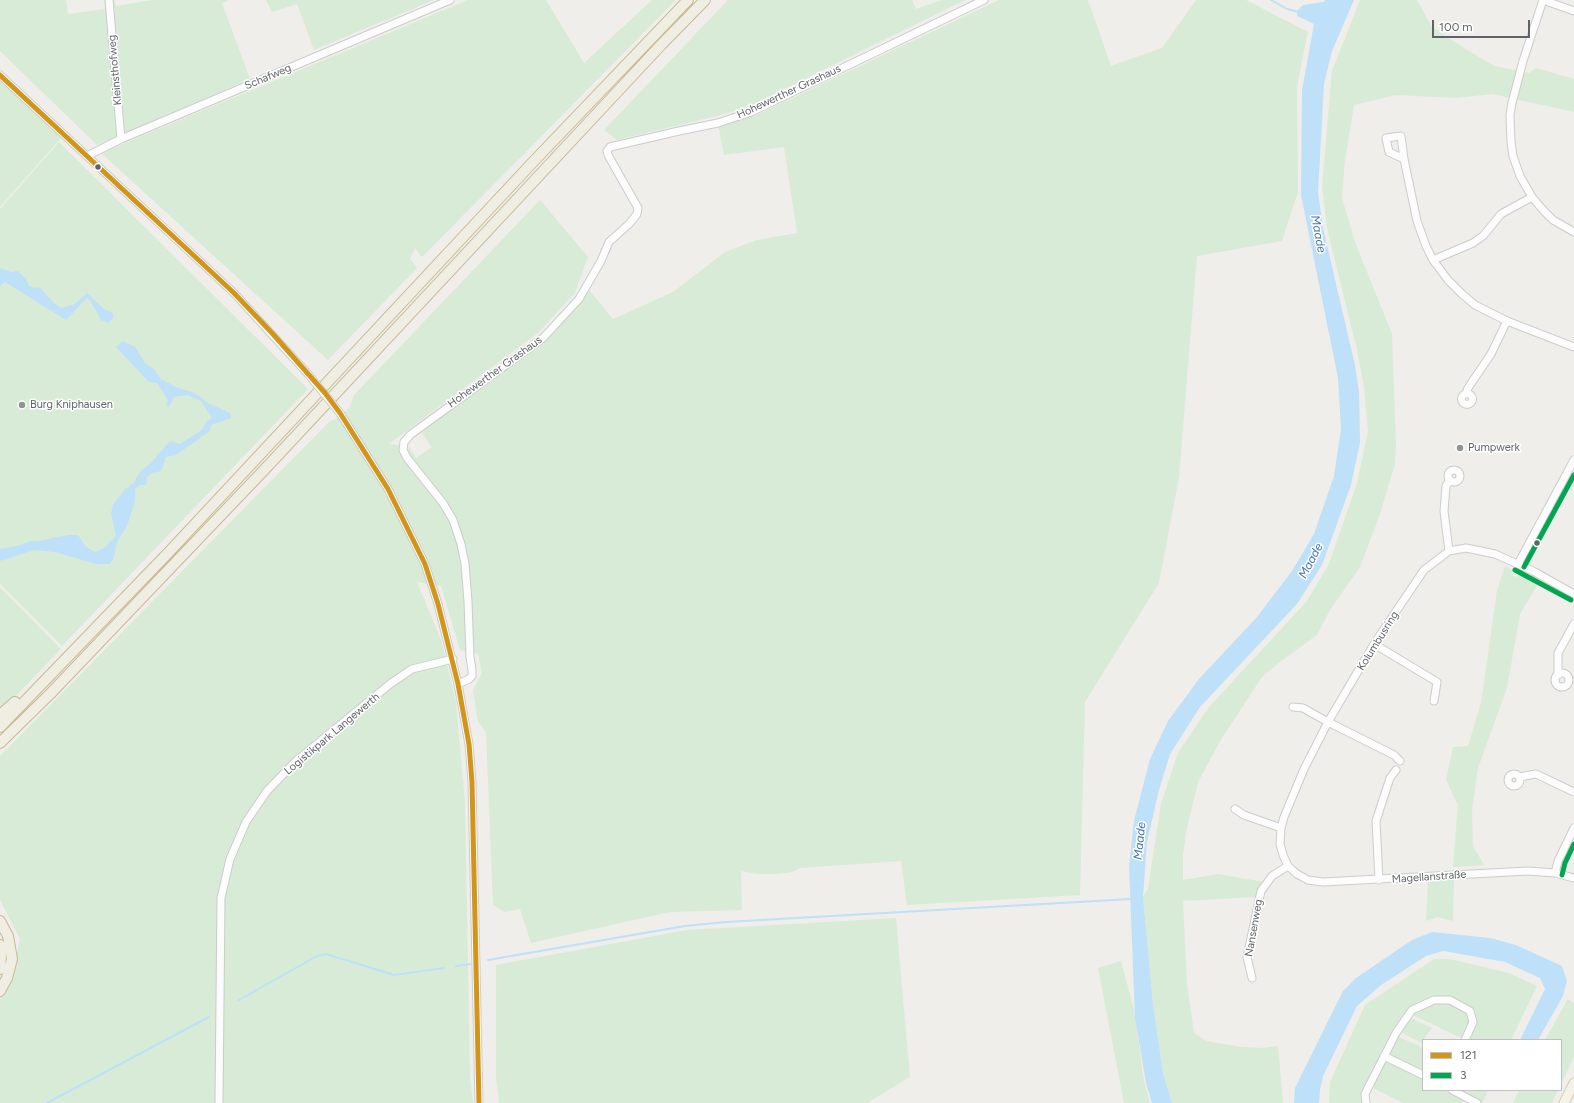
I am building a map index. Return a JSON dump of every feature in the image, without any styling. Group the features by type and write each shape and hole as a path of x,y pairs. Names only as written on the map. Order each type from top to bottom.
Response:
{"highway":[{"path":"0,727 169,552 528,168 688,0"},
{"path":"0,744 50,694 259,475 661,45 705,0"},
{"path":"0,715 26,692 40,686"},
{"path":"0,752 8,743 11,733"},
{"path":"0,921 8,936 12,959 7,978 0,991"},
{"path":"0,945 0,969"}],"main road":[{"path":"1564,1103 1574,1083"}],"street":[{"name":"Kleinsthofweg","path":"109,0 121,139"},
{"name":"Schafweg","path":"87,156 121,139 450,0"},
{"name":"Hohewerther Grashaus","path":"458,684 472,676 467,579 461,544 453,520 443,503 406,458 404,442 410,435 543,338 579,299 601,260 609,242 629,224 637,214 638,208 608,155 607,151 610,147 679,130 718,123 751,112 984,0"},
{"path":"1574,11 1543,0 1523,61 1510,115 1513,156 1520,176 1532,197 1542,210 1554,220 1574,232"},
{"path":"0,75 234,294 308,374 340,413 388,489 422,558 438,604 453,659 469,744 472,782 479,1103"},
{"path":"1404,159 1417,221 1426,246 1433,260 1448,280 1475,305 1507,321 1574,347"},
{"path":"1433,260 1473,243 1483,236 1502,214 1532,197"},
{"path":"1466,394 1468,388 1491,354 1507,321"},
{"path":"1518,564 1574,460"},
{"path":"1450,480 1446,486 1444,511 1449,551 1466,548 1495,554 1518,564 1574,594"},
{"name":"Kolumbusring","path":"1288,866 1282,855 1280,828 1304,768 1328,722 1374,644 1424,570 1449,551"},
{"path":"1558,675 1558,654 1574,624"},
{"path":"1374,644 1437,682 1434,701"},
{"name":"Logistikpark Langewerth","path":"219,1103 221,898 230,858 246,822 267,791 294,762 390,684 412,669 453,659"},
{"path":"1293,707 1303,708 1394,755 1400,761"},
{"path":"1379,880 1376,821 1390,778 1396,770"},
{"path":"1519,777 1536,774 1574,792"},
{"path":"1235,809 1244,815 1280,828"},
{"path":"1555,873 1558,861 1574,828"},
{"name":"Magellanstraße","path":"1288,866 1297,874 1308,880 1323,882 1528,871 1555,873 1574,878"},
{"name":"Nansenweg","path":"1252,978 1247,957 1260,891 1272,876 1288,866"},
{"path":"1366,1103 1365,1094 1396,1033 1412,1010 1434,1000 1450,1000 1470,1011 1474,1022 1466,1039"},
{"path":"1384,1056 1422,1075"},
{"path":"1453,1091 1466,1100 1477,1103"}],"green space":[{"path":"0,0 66,0 68,14 105,9 104,0 115,0 116,6 152,0 229,0 222,3 250,79 97,145 0,51"},
{"path":"266,0 434,0 314,50 297,4 272,12"},
{"path":"468,0 546,0 584,63 652,0 676,0 422,257 415,248 410,259 417,268 328,360 101,153"},
{"path":"728,0 912,0 916,9 942,0 965,0 750,106 721,115 617,140 604,130"},
{"path":"999,0 1088,0 1111,66 1162,48 1196,0 1246,0 1308,32 1297,86 1298,192 1282,241 1197,256 1179,477 1159,583 1085,702 1080,895 907,905 901,861 800,868 792,872 777,874 757,874 741,871 742,910 670,912 531,943 520,909 505,912 493,905 486,732 478,722 473,690 482,673 478,654 460,650 441,586 417,582 441,640 456,702 465,802 470,1078 473,1103 0,1103 0,998 11,978 20,939 0,900 0,756 329,422 339,417 349,408 354,395 540,200 588,257 575,293 538,333 389,444 409,447 416,458 432,447 421,432 546,341 589,290 613,319 673,292 725,252 757,240 797,233 784,147 724,155 718,125 761,113"},
{"path":"1360,0 1417,0 1432,27 1495,66 1529,73 1536,68 1574,79 1574,112 1492,94 1457,98 1395,95 1354,105 1345,160 1342,198 1355,242 1392,334 1396,444 1395,464 1379,517 1360,567 1330,610 1317,635 1262,677 1222,738 1198,782 1186,832 1183,856 1183,880 1218,874 1264,882 1256,897 1183,901 1187,984 1194,1033 1206,1041 1242,1047 1263,1048 1278,1046 1283,1103 1172,1103 1163,1073 1153,1003 1143,897 1148,888 1161,804 1178,753 1209,707 1307,601 1329,564 1357,483 1368,431 1364,387 1357,350 1327,228 1322,187 1332,71"},
{"path":"0,80 61,138 0,207"},
{"path":"59,142 308,389 62,646 0,584 0,209"},
{"path":"1505,566 1513,570 1511,575 1517,577 1519,573 1539,582 1520,614 1507,688 1478,768 1472,811 1473,846 1484,865 1453,867 1458,805 1446,780 1453,747 1468,746 1481,703 1497,590"},
{"path":"0,587 61,649 10,702 0,708"},
{"path":"1454,879 1453,921 1437,917 1426,921 1428,880"},
{"path":"896,918 910,1077 867,1103 499,1103 496,1077 496,965 687,930"},
{"path":"1434,959 1449,959 1509,973 1537,986 1511,1039 1469,1039 1477,1022 1473,1009 1452,997 1433,997 1409,1007 1393,1030 1362,1091 1363,1103 1329,1103 1330,1082 1365,1005"},
{"path":"1121,961 1134,1010 1144,1081 1150,1103 1124,1103 1098,968"},
{"path":"1568,999 1574,1003 1574,1057 1562,1082 1562,1039 1546,1039"},
{"path":"1449,1002 1469,1013 1471,1021 1463,1039 1411,1014 1434,1003"},
{"path":"1408,1017 1432,1028 1424,1039 1422,1039 1422,1043 1400,1032"},
{"path":"1397,1036 1422,1048 1422,1072 1387,1055"},
{"path":"1385,1060 1422,1078 1422,1091 1447,1091 1464,1099 1462,1103 1403,1103 1371,1087"},
{"path":"1460,1091 1488,1091 1483,1102"},
{"path":"1519,1091 1558,1091 1552,1103 1513,1103"}],"water":[{"name":"Maade","path":"1325,0 1354,0 1332,51 1324,84 1318,192 1323,228 1355,365 1359,392 1360,442 1351,485 1322,565 1297,604 1200,707 1170,754 1159,790 1147,842 1143,897 1153,1003 1163,1073 1172,1103 1152,1103 1146,1083 1135,1018 1129,866 1134,821 1150,759 1168,721 1199,679 1257,617 1292,571 1314,534 1334,476 1341,429 1338,378 1301,195 1302,90 1314,24 1297,16 1297,11 1303,5 1324,2"},
{"path":"0,268 12,272 18,271 26,279 29,286 35,288 39,287 54,303 61,308 75,304 87,293 104,309 113,313 113,318 109,323 101,320 90,300 87,298 66,320 5,282 0,286"},
{"path":"123,341 135,347 145,363 155,370 161,379 178,388 198,395 206,402 230,413 231,418 211,425 210,431 176,455 166,457 161,471 152,473 147,477 146,485 140,485 135,489 135,501 127,526 117,542 114,557 110,564 96,564 55,552 34,550 0,561 0,549 17,546 31,541 69,535 78,535 85,546 95,552 104,548 116,536 111,513 113,505 125,489 135,482 141,471 151,463 170,441 180,444 202,430 207,421 212,418 201,401 187,395 174,397 169,407 166,405 168,400 157,383 149,382 116,347"},
{"path":"1432,932 1490,938 1516,945 1562,966 1567,981 1563,996 1539,1039 1520,1039 1545,989 1540,978 1505,962 1443,951 1426,956 1381,985 1357,1006 1323,1076 1319,1103 1294,1103 1295,1088 1343,991 1356,978 1412,940"}],"waterway":[{"path":"1271,0 1287,9 1299,12"},
{"path":"488,960 685,926 726,922 1131,899"},
{"path":"239,1000 317,956 326,954 394,975 444,968"},
{"path":"456,966 470,964"},
{"path":"47,1103 209,1017"}],"transit line":[{"name":"121","path":"0,75 234,293 325,393 340,413 388,489 425,564 438,604 458,684 469,744 472,782 479,1103"},
{"name":"3","path":"1524,567 1574,475"},
{"name":"3","path":"1515,570 1571,600"},
{"name":"3","path":"1562,875 1565,863 1574,844"}],"place":[{"name":"Burg Kniphausen","path":"22,405"},
{"name":"Pumpwerk","path":"1460,448"}]}
